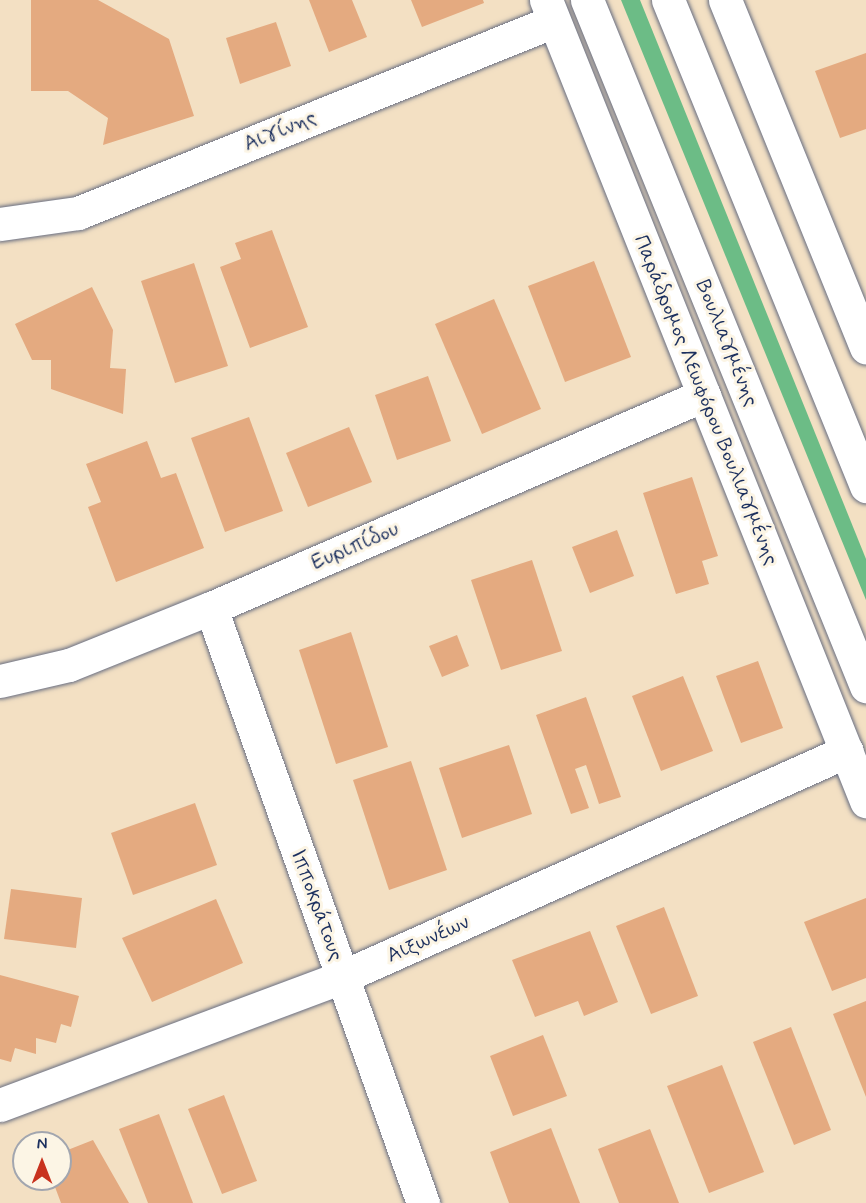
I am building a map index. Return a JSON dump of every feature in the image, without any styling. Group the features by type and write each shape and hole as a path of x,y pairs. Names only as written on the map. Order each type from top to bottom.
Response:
{"street":[{"name":"Βουλιαγμένης","path":"587,0 866,686"},
{"path":"668,0 866,486"},
{"path":"725,0 866,345"},
{"name":"Αιγίνης","path":"0,224 78,213 550,10"},
{"name":"Παράδρομος Λεωφόρου Βουλιαγμένης","path":"550,10 866,801"},
{"name":"Ευριπίδου","path":"0,681 69,665 211,608 704,394"},
{"name":"Ιπποκράτους","path":"211,608 423,1203"},
{"name":"Αιξωνέων","path":"0,1105 342,977 847,751"}],"green space":[{"path":"621,0 640,0 866,559 866,600"}],"building":[{"path":"31,0 98,0 169,39 194,116 103,145 108,118 68,91 31,91"},
{"path":"309,0 352,0 367,37 329,52"},
{"path":"411,0 483,0 484,3 422,27"},
{"path":"276,22 291,66 240,84 226,38"},
{"path":"866,53 866,129 840,138 815,71"},
{"path":"272,230 308,327 250,348 220,267 241,259 235,243"},
{"path":"594,261 631,357 565,382 528,286"},
{"path":"194,263 228,366 175,383 141,281"},
{"path":"92,287 113,330 110,368 126,369 123,414 51,389 51,360 32,360 15,324"},
{"path":"494,299 541,409 482,434 435,324"},
{"path":"428,376 451,441 397,460 375,395"},
{"path":"249,417 283,511 225,532 191,438"},
{"path":"349,427 372,482 308,507 286,453"},
{"path":"147,441 161,478 176,473 204,548 116,582 88,507 101,502 86,464"},
{"path":"692,477 718,556 702,561 709,584 676,594 643,493"},
{"path":"617,530 634,576 590,593 572,547"},
{"path":"532,560 562,651 501,670 471,580"},
{"path":"351,632 388,747 336,764 299,650"},
{"path":"457,635 469,666 442,677 429,646"},
{"path":"758,661 783,728 741,743 716,676"},
{"path":"683,676 713,751 661,771 632,696"},
{"path":"586,697 621,797 599,804 586,765 575,769 589,808 571,814 536,715"},
{"path":"509,745 532,814 462,838 439,768"},
{"path":"411,761 447,870 389,890 353,780"},
{"path":"195,803 217,865 133,895 111,833"},
{"path":"11,889 82,898 76,948 4,939"},
{"path":"866,898 866,978 832,991 804,922"},
{"path":"216,899 243,963 152,1002 122,938"},
{"path":"664,907 698,996 651,1014 616,926"},
{"path":"590,931 618,1002 584,1016 578,1001 535,1017 512,960"},
{"path":"0,975 79,996 71,1027 61,1024 56,1043 36,1038 36,1054 15,1048 11,1062 0,1059"},
{"path":"866,1001 866,1097 833,1014"},
{"path":"791,1027 831,1130 794,1145 753,1042"},
{"path":"543,1035 567,1096 513,1116 490,1056"},
{"path":"722,1065 764,1172 709,1193 667,1086"},
{"path":"224,1095 257,1181 222,1194 188,1109"},
{"path":"159,1114 193,1203 148,1203 119,1129"},
{"path":"551,1128 580,1203 509,1203 490,1152"},
{"path":"650,1129 679,1203 619,1203 598,1149"},
{"path":"93,1140 129,1203 61,1203 56,1191 72,1191 72,1148"}]}
